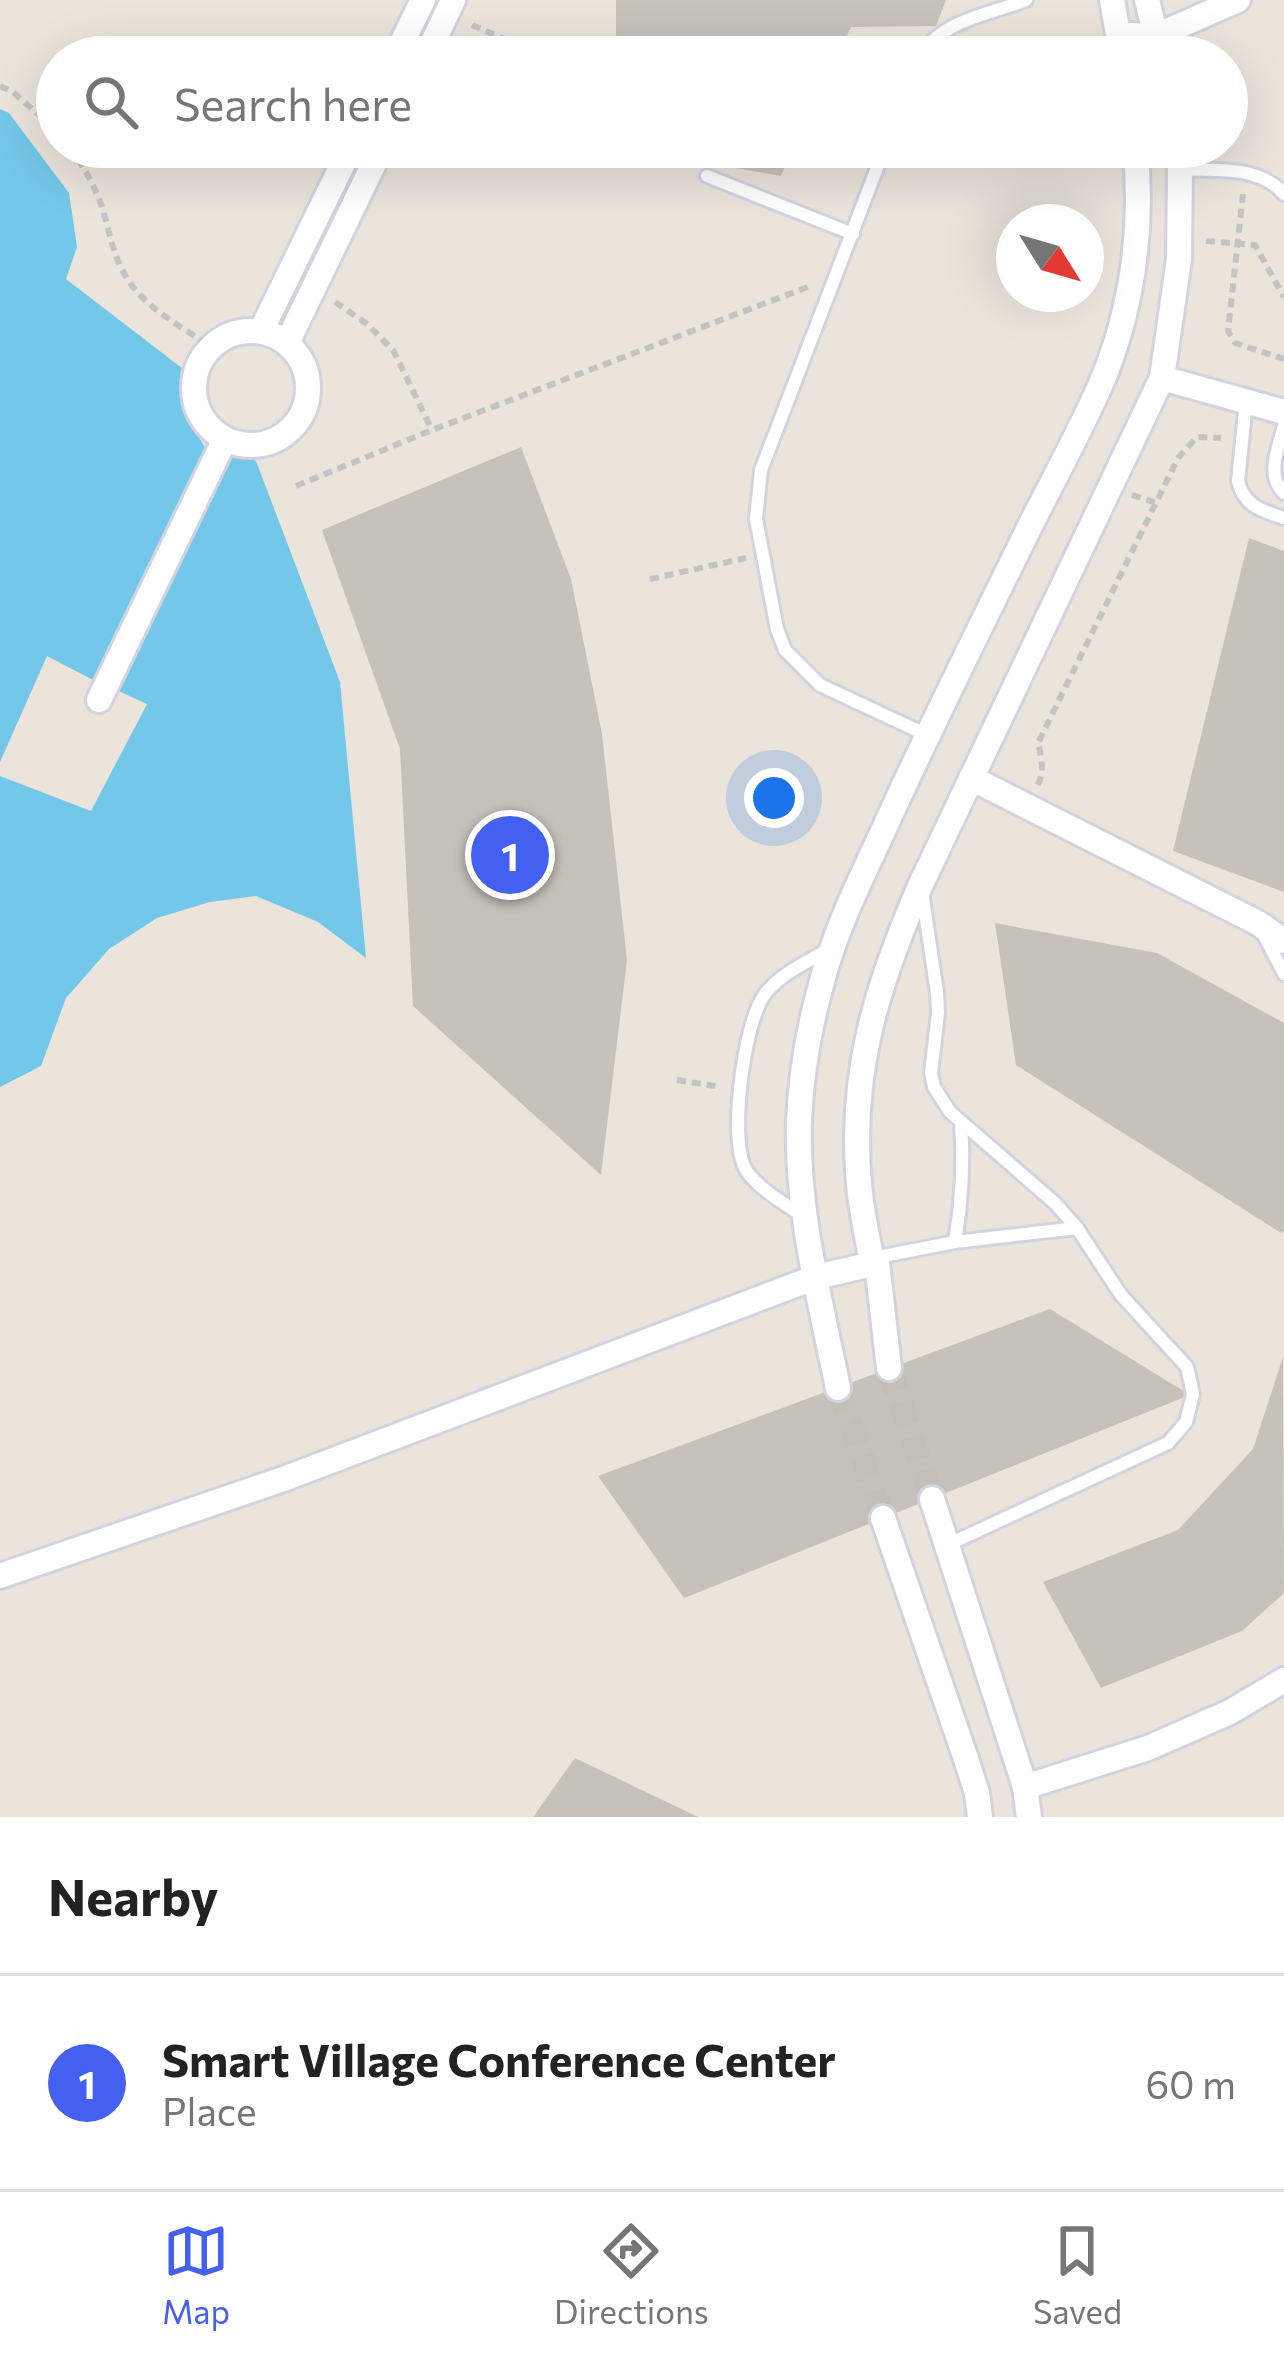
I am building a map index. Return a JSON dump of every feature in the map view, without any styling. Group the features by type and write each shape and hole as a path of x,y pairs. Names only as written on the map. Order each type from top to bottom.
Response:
{"street":[{"path":"405,36 423,0"},
{"path":"1113,0 1119,36"},
{"path":"1147,0 1155,36"},
{"path":"1177,36 1238,0"},
{"path":"436,36 450,7"},
{"path":"261,332 341,168"},
{"path":"287,343 372,168"},
{"path":"838,1388 804,1217 799,1117 810,1033 845,912 1101,384 1124,317 1136,242 1138,168"},
{"path":"889,1368 859,1186 856,1114 867,1034 889,957 921,884 1162,378 1179,259 1179,168"},
{"path":"261,332 287,343 305,368 308,397 295,424 270,441 240,443 225,439 205,421 195,396 197,370 211,347 235,333 261,332"},
{"path":"1162,378 1284,412"},
{"path":"99,700 225,439"},
{"path":"971,778 1258,923 1284,941"},
{"path":"0,1576 286,1478 816,1277 874,1260"},
{"path":"932,1499 1025,1787 1029,1817"},
{"path":"884,1518 977,1793 980,1817"},
{"path":"1025,1787 1148,1748 1230,1712 1284,1680"}],"lane":[{"path":"939,36 965,20 1027,0"},
{"path":"877,168 761,470 757,519 785,650 820,685 927,735"},
{"path":"1227,168 1262,176 1284,194"},
{"path":"706,176 853,234"},
{"path":"1246,399 1240,491 1253,506 1284,518"},
{"path":"1284,424 1273,475 1284,493"},
{"path":"921,884 937,993 931,1073 940,1101 1077,1228 1121,1295 1187,1367 1193,1394 1186,1422 1168,1443 947,1545"},
{"path":"1258,923 1284,974"},
{"path":"804,1217 743,1166 737,1134 741,1091 749,1030 764,995 776,981 832,947"},
{"path":"955,1242 962,1203 962,1122"},
{"path":"874,1260 955,1242 1077,1228"}],"path":[{"path":"450,7 505,36"},
{"path":"0,86 36,112"},
{"path":"85,168 124,274 158,310 211,347"},
{"path":"1246,172 1228,331 1235,343 1284,359"},
{"path":"1179,238 1255,245 1284,297"},
{"path":"296,486 836,276"},
{"path":"314,288 382,336 402,365 432,430"},
{"path":"1030,808 1042,776 1038,743 1178,458 1197,437 1242,439"},
{"path":"650,579 762,554"},
{"path":"677,1080 741,1091"}],"water":[{"path":"0,109 9,113 36,149 36,168 50,168 69,193 77,247 66,279 187,372 183,412 208,452 95,681 47,656 0,762"},
{"path":"232,451 256,461 340,682 366,958 318,922 256,896 210,902 157,918 109,949 66,998 41,1066 0,1087 0,776 91,811 147,704 112,688"}],"building":[{"path":"616,0 946,0 936,26 851,27 847,36 616,36"},
{"path":"737,168 785,168 781,176"},
{"path":"521,447 571,579 602,734 627,960 601,1175 413,1006 400,749 322,530"},
{"path":"1249,538 1284,551 1284,892 1173,851"},
{"path":"995,923 1157,953 1284,1023 1284,1231 1016,1065"},
{"path":"1050,1309 1190,1395 684,1598 598,1476"},
{"path":"1283,1357 1284,1593 1242,1631 1101,1688 1043,1582 1178,1530 1253,1449"},
{"path":"575,1758 698,1817 533,1817"}],"tunnel":[{"path":"889,1368 932,1499"},
{"path":"838,1388 883,1518"}],"place":[{"name":"Smart Village Conference Center","path":"510,855"}]}
